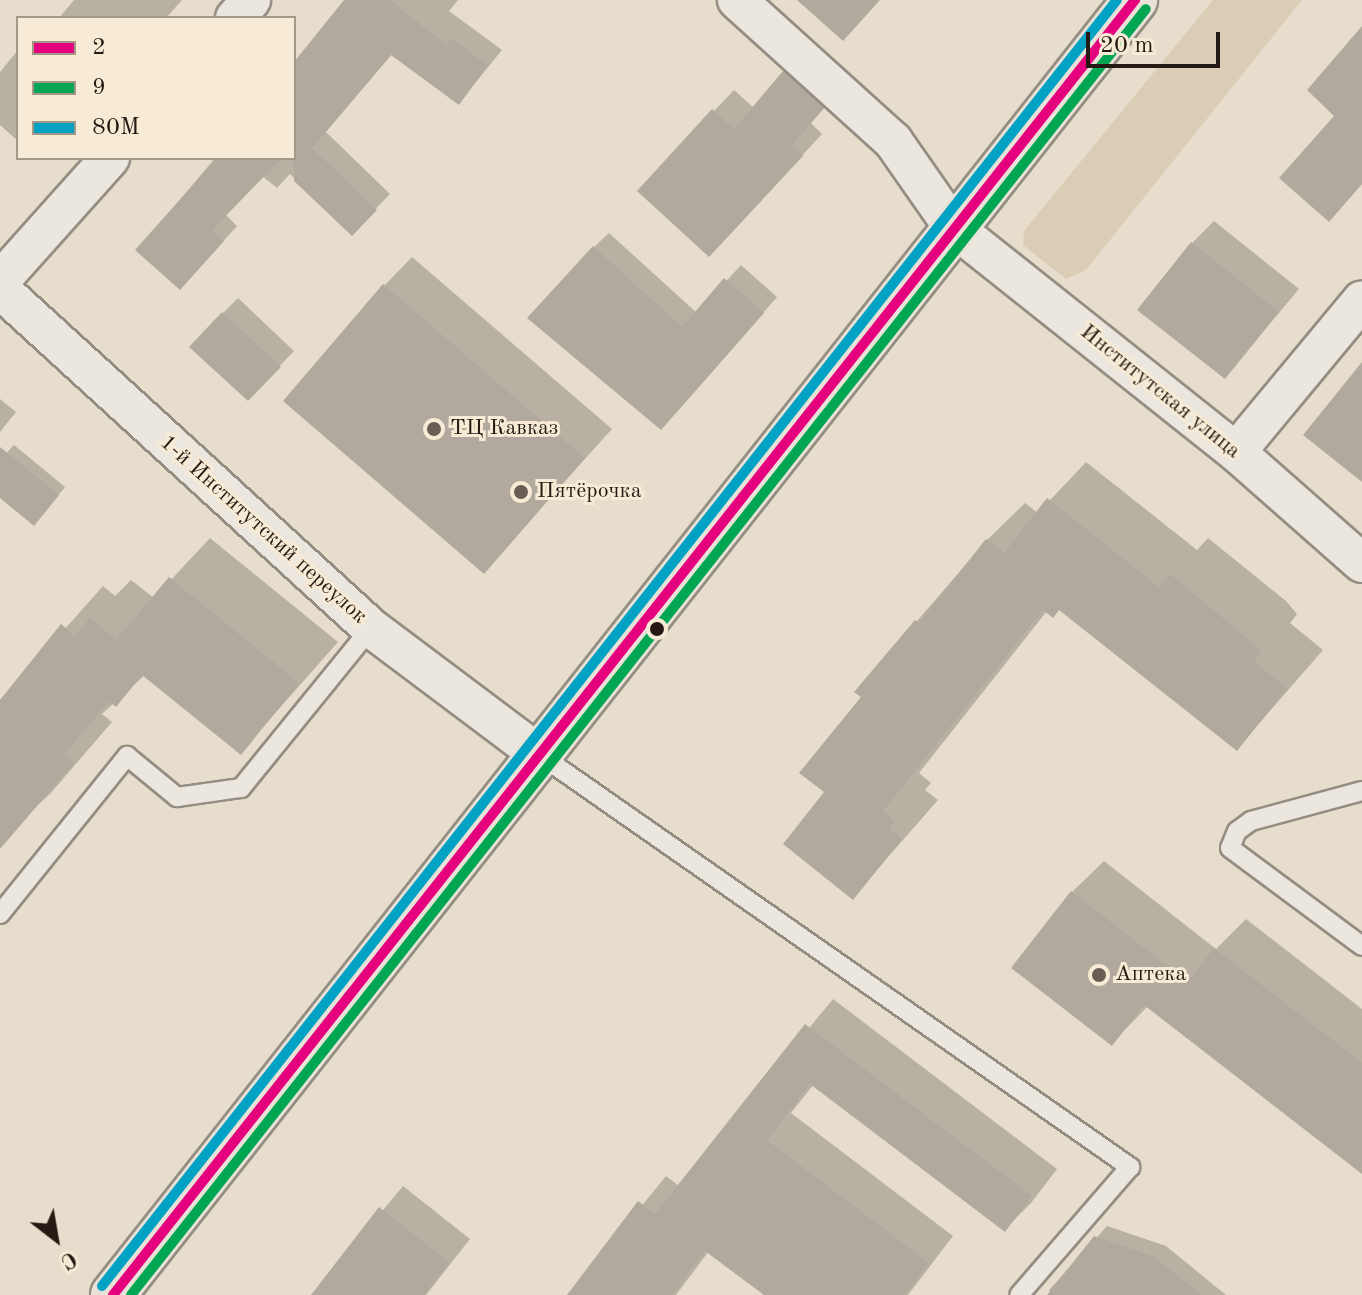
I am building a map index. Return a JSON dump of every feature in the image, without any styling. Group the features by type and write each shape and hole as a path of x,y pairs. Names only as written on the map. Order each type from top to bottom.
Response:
{"main road":[{"path":"113,1295 1135,0"}],"street":[{"path":"237,16 251,0"},
{"name":"Институтская улица","path":"737,0 893,141 953,227 1236,452 1362,563"},
{"path":"0,281 108,160"},
{"name":"1-й Институтский переулок","path":"0,289 371,628 540,755"},
{"path":"1236,452 1362,300"}],"lane":[{"path":"0,914 127,756 177,797 241,788 371,628"},
{"path":"540,755 1130,1167 1019,1295"},
{"path":"1362,791 1251,821 1237,831 1230,848 1362,946"}],"shaded area":[{"path":"1213,0 1302,0 1086,270 1066,279 1023,245 1024,231"}],"building":[{"path":"344,0 390,0 446,45 451,38 488,65 459,105 391,55 312,148 377,210 352,236 294,181 296,60"},
{"path":"797,0 880,0 843,41"},
{"path":"1362,26 1362,184 1329,222 1279,178 1334,116 1307,90"},
{"path":"783,71 824,108 792,145 803,156 709,257 637,191 712,109 734,129"},
{"path":"215,160 280,160 212,230 224,241 180,290 135,250"},
{"path":"1191,242 1279,312 1225,379 1137,310"},
{"path":"593,246 682,327 724,278 764,313 661,430 527,318"},
{"name":"ТЦ Кавказ","path":"383,284 585,458 484,574 283,401"},
{"path":"222,312 281,367 248,401 189,347"},
{"path":"1362,362 1362,482 1303,435"},
{"path":"0,447 59,495 34,526 0,498"},
{"path":"1047,498 1159,587 1170,574 1248,639 1261,653 1254,662 1287,688 1237,751 1059,610 1053,618 1043,610 883,811 895,821 889,829 902,839 853,900 783,844 824,792 799,773 861,697 854,692 915,620 919,623 986,539 1004,553"},
{"path":"169,577 299,683 241,755 142,675 116,707 109,701 64,755 74,763 0,849 0,700 61,624 75,636 90,618 116,640"},
{"path":"1071,891 1188,982 1214,948 1362,1063 1362,1174 1144,1005 1112,1046 1011,968"},
{"path":"805,1024 1032,1196 1005,1232 810,1084 767,1140 929,1263 904,1295 764,1295 705,1251 672,1295 567,1295 638,1201 655,1214"},
{"path":"379,1207 449,1262 424,1295 311,1295"},
{"path":"1094,1236 1154,1257 1202,1295 1047,1295"}],"transit line":[{"name":"80М","path":"102,1286 1117,0"},
{"name":"2","path":"113,1295 1135,0"},
{"name":"9","path":"131,1295 1146,9"}],"place":[{"name":"ТЦ Кавказ","path":"434,429"},
{"name":"Пятёрочка","path":"521,492"},
{"name":"Аптека","path":"1099,975"}]}
